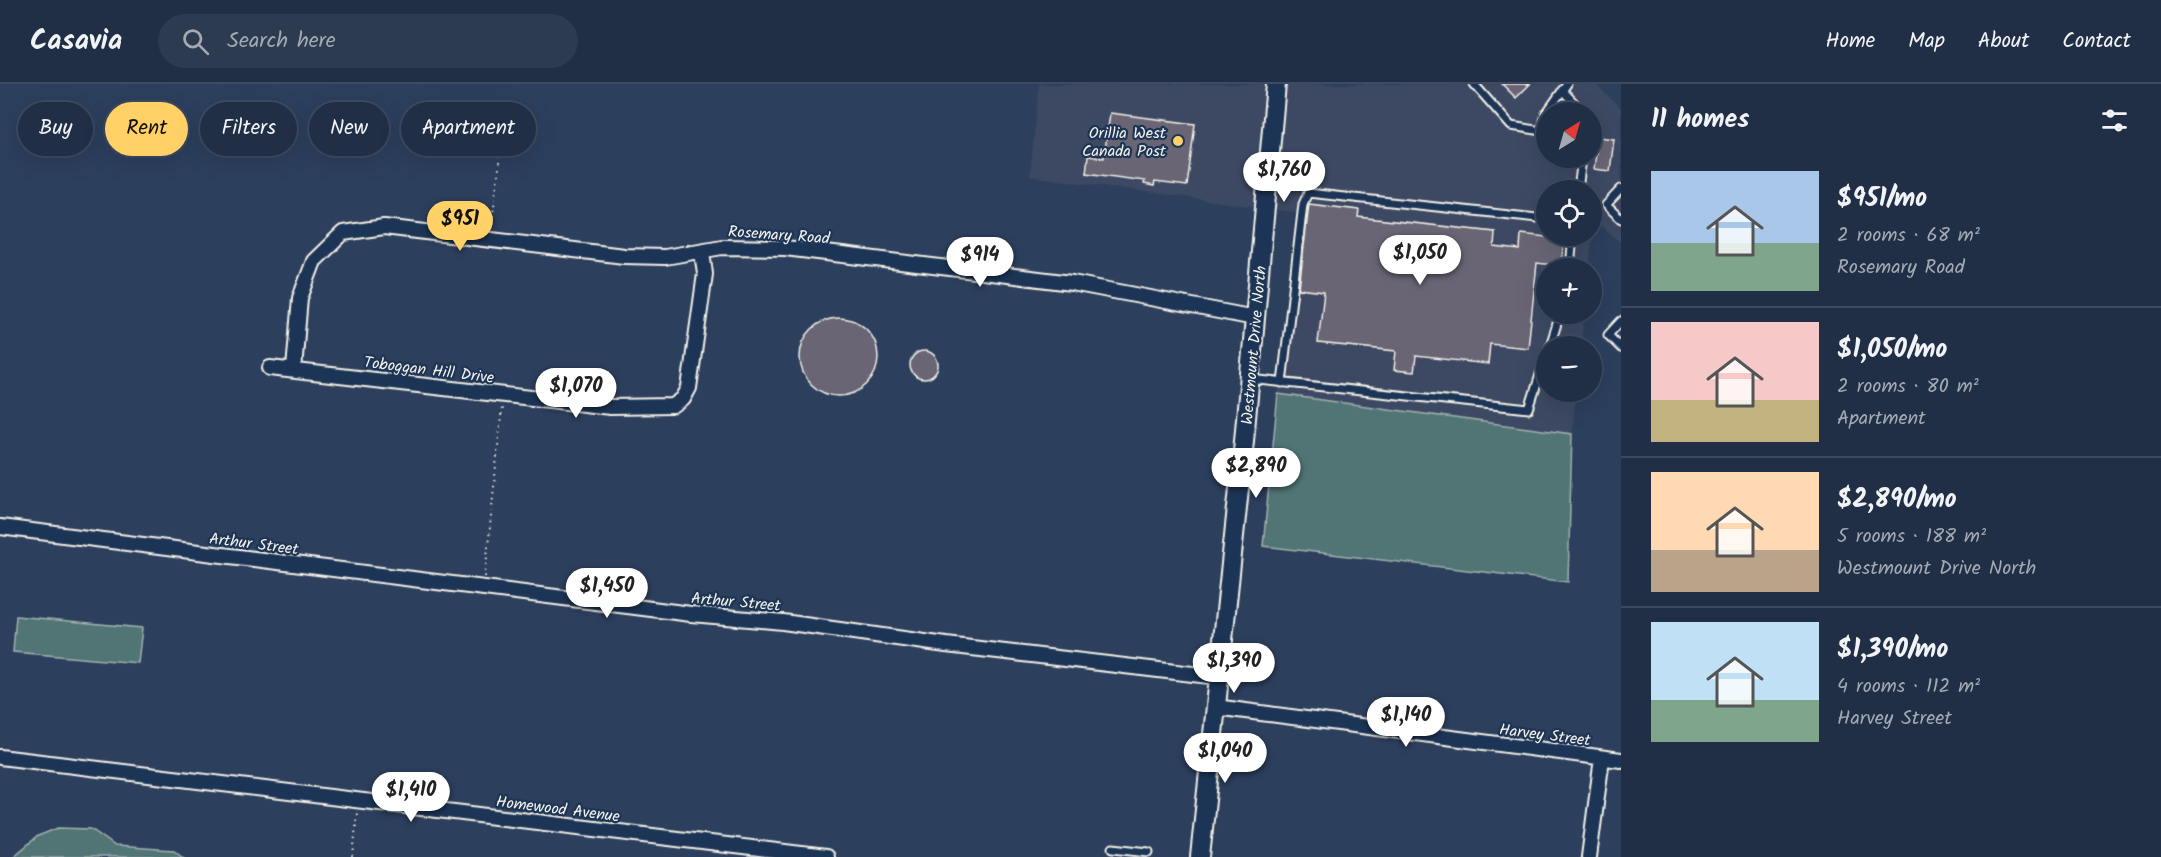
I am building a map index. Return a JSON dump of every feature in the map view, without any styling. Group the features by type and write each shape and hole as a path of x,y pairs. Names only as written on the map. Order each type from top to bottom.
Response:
{"street":[{"name":"Westmount Drive North","path":"1200,857 1250,379 1276,84"},
{"name":"Rosemary Road","path":"294,369 300,298 314,261 343,233 384,227 624,256 665,257 722,247 785,248 1072,283 1255,318"},
{"name":"Toboggan Hill Drive","path":"270,368 610,407 673,406 683,399 689,388 705,274 702,252"},
{"name":"Arthur Street","path":"0,527 691,614 783,621 946,645 1218,677"},
{"name":"Harvey Street","path":"1215,707 1621,760"},
{"name":"Homewood Avenue","path":"0,757 826,857"},
{"path":"1590,857 1602,758"}],"lane":[{"path":"1479,86 1511,126 1536,130"},
{"path":"1554,102 1564,87 1575,102"},
{"path":"1621,189 1606,205 1621,219"},
{"path":"1282,383 1303,204 1308,193 1536,218"},
{"path":"1621,321 1608,335 1621,348"},
{"path":"1250,379 1529,409 1536,387"},
{"path":"1113,848 1129,853 1149,852"}],"path":[{"path":"489,240 499,156"},
{"path":"484,588 503,394"},
{"path":"353,857 359,801"}],"shaded area":[{"path":"1039,84 1595,84 1621,108 1621,243 1602,227 1602,180 1536,180 1536,246 1591,246 1590,258 1536,258 1536,324 1583,324 1582,336 1536,336 1536,402 1575,402 1572,434 1278,394 1300,213 1030,176"}],"green space":[{"path":"1278,394 1572,434 1568,582 1263,546"},
{"path":"16,616 142,628 138,663 13,652"},
{"path":"58,828 91,829 115,846 174,850 183,857 13,857 38,836"}],"building":[{"path":"1502,84 1530,84 1516,98"},
{"path":"1110,113 1195,124 1187,186 1155,182 1154,186 1144,184 1145,181 1086,173 1088,156 1104,158"},
{"path":"1602,138 1614,139 1610,171 1594,169 1602,168"},
{"path":"1309,204 1359,210 1358,217 1495,232 1494,247 1520,250 1521,234 1536,236 1536,246 1563,246 1562,258 1536,258 1528,348 1490,344 1488,364 1416,356 1414,372 1394,370 1396,351 1318,343 1324,292 1299,289"},
{"path":"839,318 854,321 867,329 875,342 878,357 875,372 867,385 854,393 839,396 824,393 811,385 803,372 800,357 803,342 811,329 824,321"},
{"path":"924,351 934,355 938,365 934,375 924,379 914,375 910,365 914,355"}],"place":[{"name":"Orillia West Canada Post","path":"1178,141"}]}
